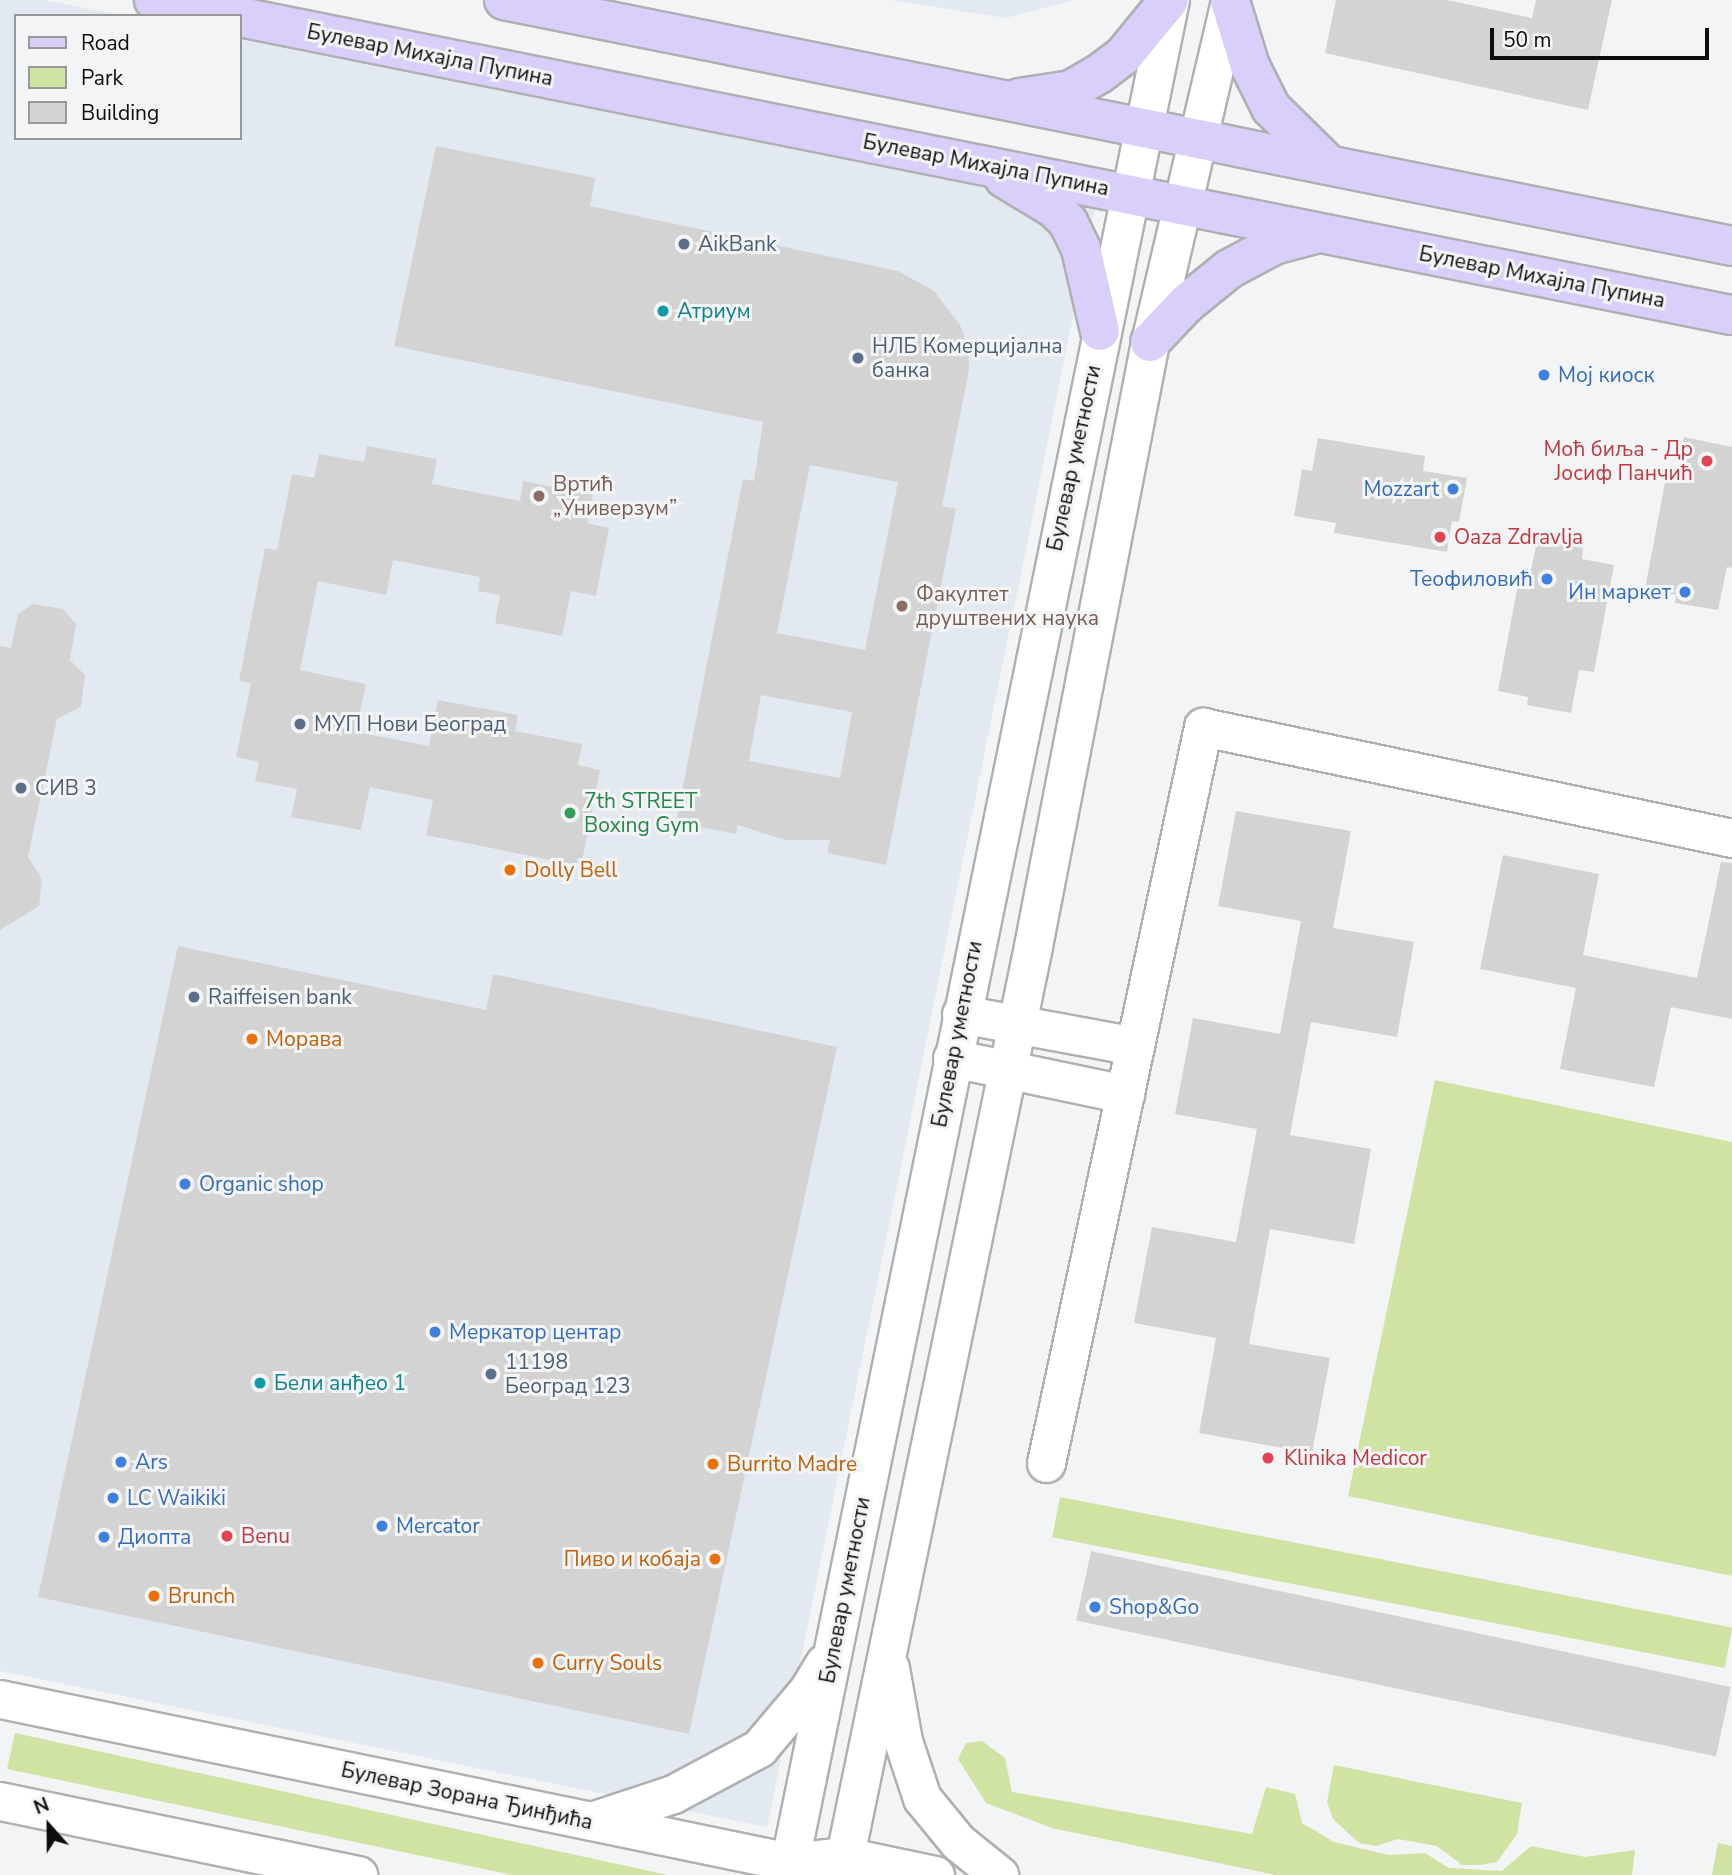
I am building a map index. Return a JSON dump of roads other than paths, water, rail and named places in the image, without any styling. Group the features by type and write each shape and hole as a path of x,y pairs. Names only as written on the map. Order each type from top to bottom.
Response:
{"main road":[{"path":"154,0 223,14"},
{"path":"504,0 995,101 1732,246"},
{"path":"995,101 1071,90 1099,74 1123,56 1169,0"},
{"path":"1230,1 1250,66 1270,107 1331,166"},
{"name":"Булевар Михајла Пупина","path":"242,17 1732,315"},
{"path":"981,165 1054,208 1068,222 1081,249 1100,331"},
{"path":"1150,342 1229,269 1274,245 1320,232"}],"street":[{"name":"Булевар уметности","path":"789,1869 1127,193 1169,0"},
{"path":"843,1866 886,1645 1017,1024 1150,342 1230,1"},
{"path":"1046,1463 1203,727 1732,838"},
{"path":"961,1014 1135,1046"},
{"path":"952,1058 1125,1094"},
{"path":"886,1645 904,1741 922,1798 958,1842 999,1875"},
{"path":"590,1822 673,1794 759,1748 808,1690 834,1647"},
{"name":"Булевар Зорана Ђинђића","path":"0,1699 590,1822 789,1869 843,1866 935,1875"},
{"path":"0,1801 243,1863 358,1875"}],"place":[{"name":"AikBank","path":"684,244"},
{"name":"Атриум","path":"663,311"},
{"name":"НЛБ Комерцијална банка","path":"858,358"},
{"name":"Мој киоск","path":"1544,375"},
{"name":"Моћ биља - Др Јосиф Панчић","path":"1707,461"},
{"name":"Mozzart","path":"1453,489"},
{"name":"Вртић „Универзум”","path":"539,496"},
{"name":"Oaza Zdravlja","path":"1440,537"},
{"name":"Теофиловић","path":"1547,579"},
{"name":"Ин маркет","path":"1685,592"},
{"name":"Факултет друштвених наука","path":"902,606"},
{"name":"МУП Нови Београд","path":"300,724"},
{"name":"СИВ 3","path":"21,788"},
{"name":"7th STREET Boxing Gym","path":"570,813"},
{"name":"Dolly Bell","path":"510,870"},
{"name":"Raiffeisen bank","path":"194,997"},
{"name":"Морава","path":"252,1039"},
{"name":"Organic shop","path":"185,1184"},
{"name":"Меркатор центар","path":"435,1332"},
{"name":"11198 Београд 123","path":"491,1374"},
{"name":"Бели анђео 1","path":"260,1383"},
{"name":"Klinika Medicor","path":"1268,1458"},
{"name":"Ars","path":"121,1462"},
{"name":"Burrito Madre","path":"713,1464"},
{"name":"LC Waikiki","path":"113,1498"},
{"name":"Mercator","path":"382,1526"},
{"name":"Benu","path":"227,1536"},
{"name":"Диопта","path":"104,1537"},
{"name":"Пиво и кобаја","path":"715,1559"},
{"name":"Brunch","path":"154,1596"},
{"name":"Shop&Go","path":"1095,1607"},
{"name":"Curry Souls","path":"538,1663"}]}
